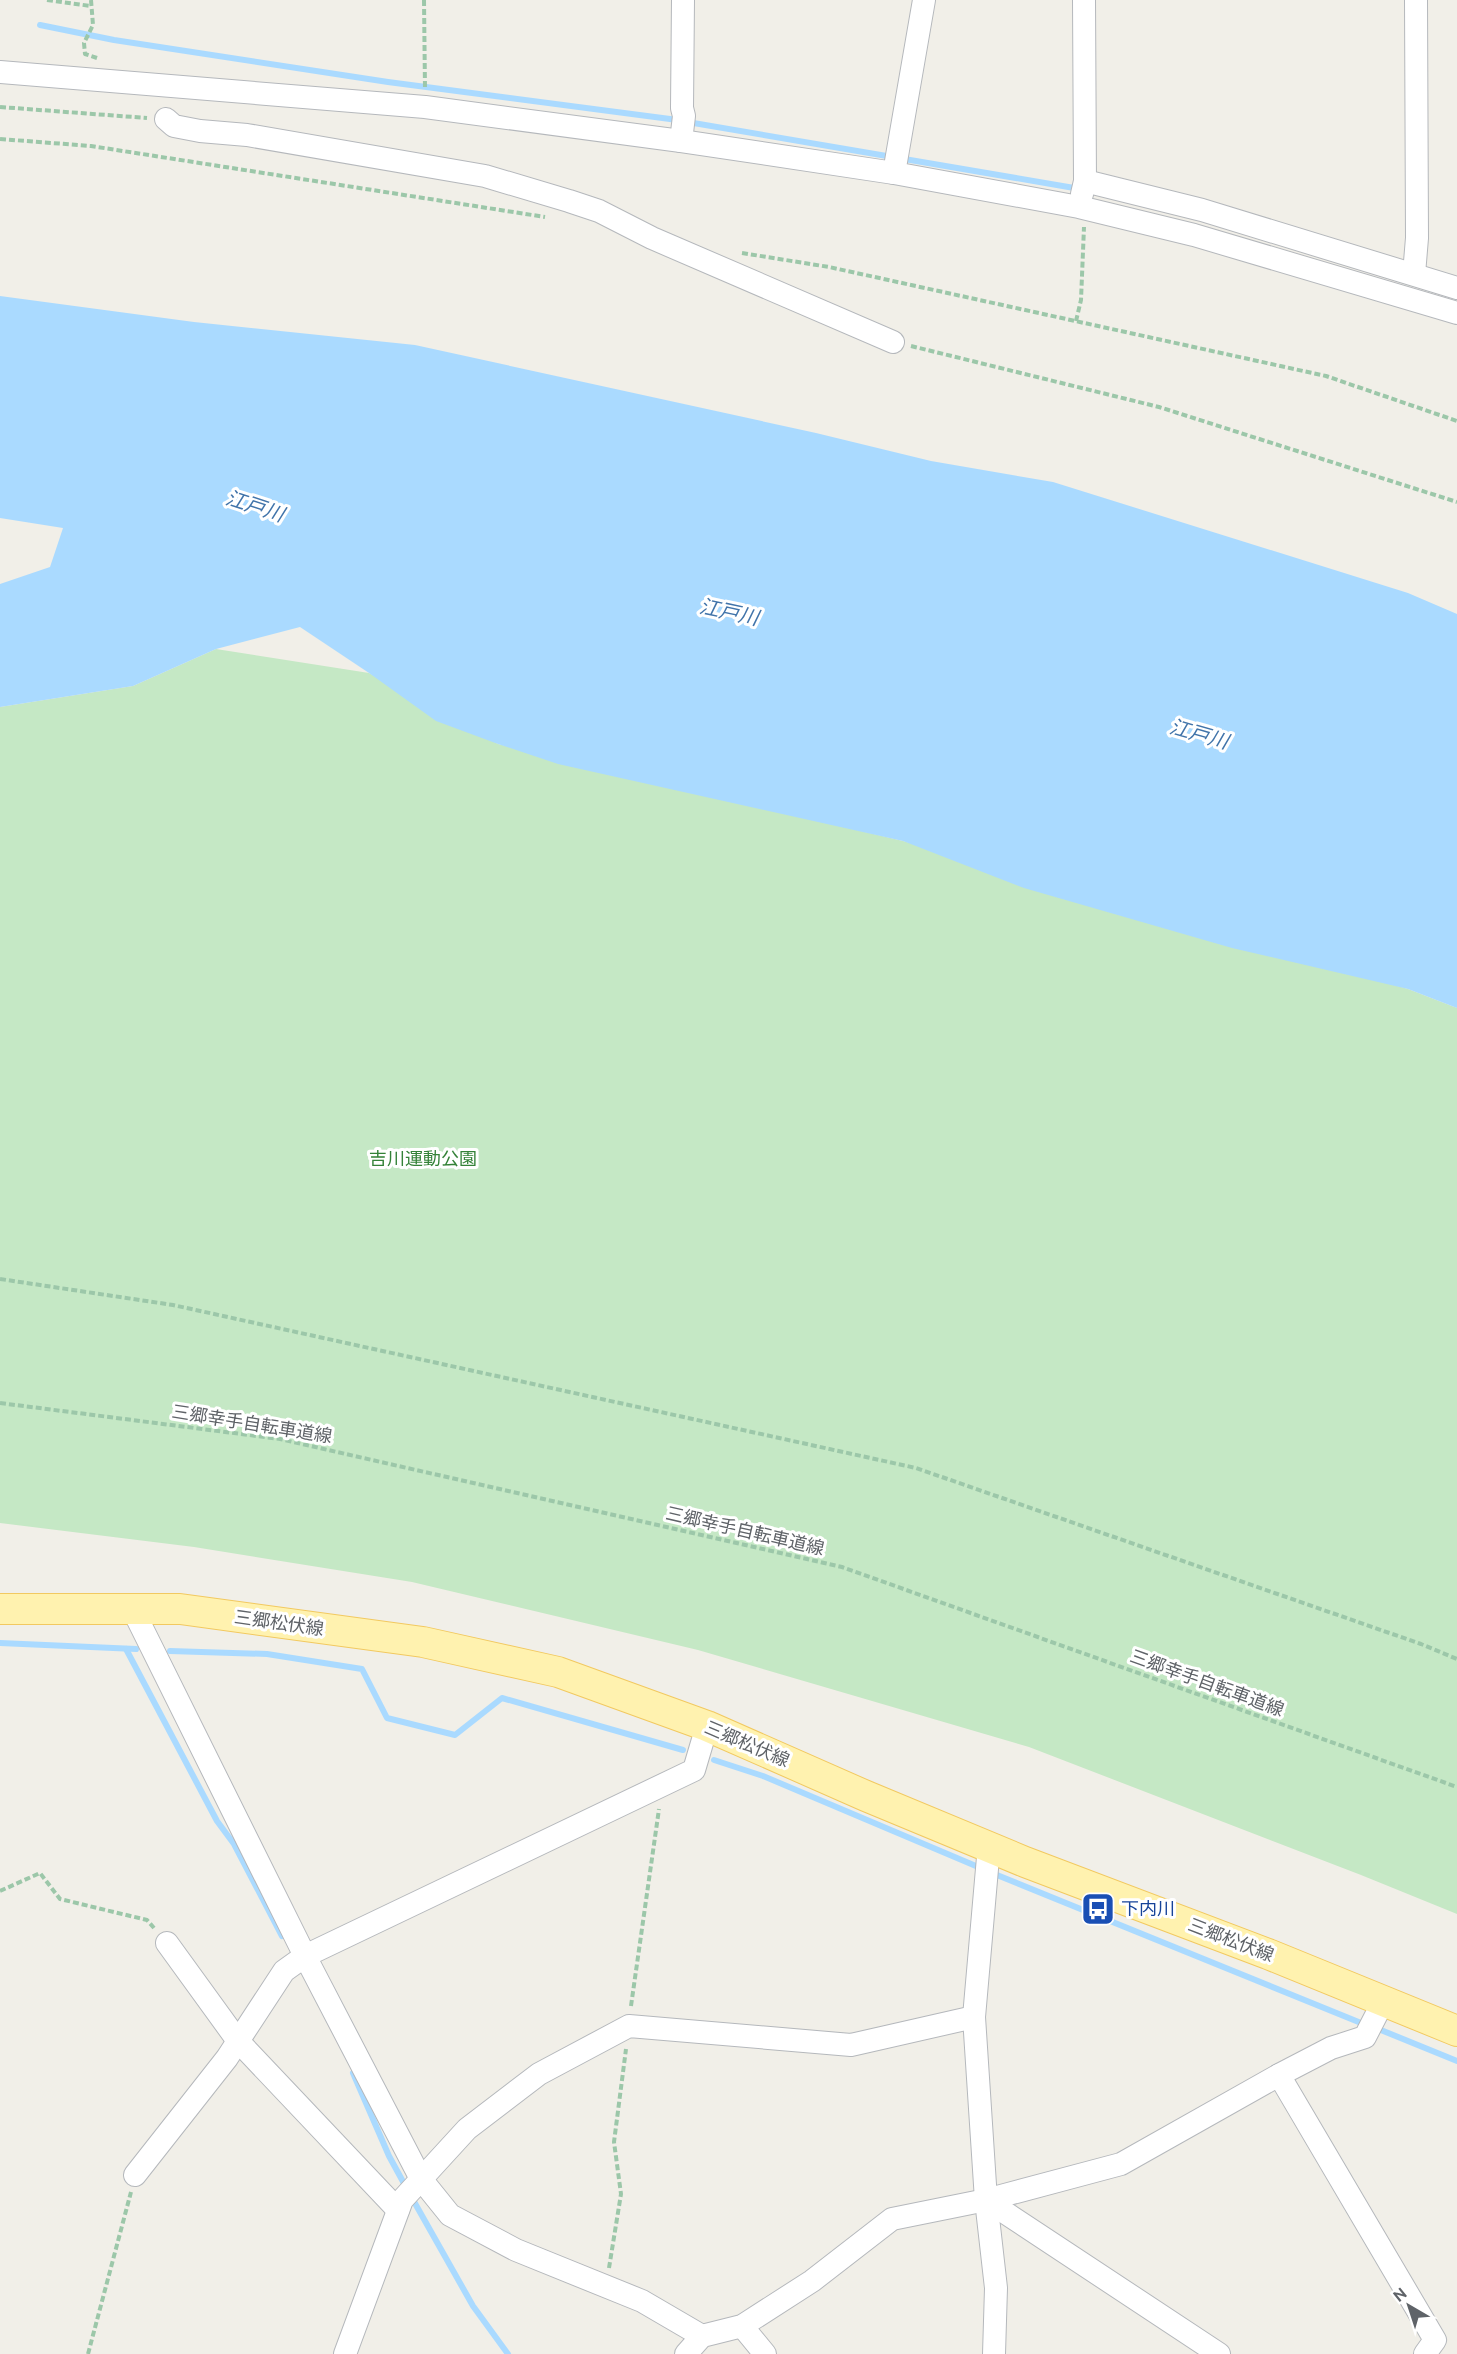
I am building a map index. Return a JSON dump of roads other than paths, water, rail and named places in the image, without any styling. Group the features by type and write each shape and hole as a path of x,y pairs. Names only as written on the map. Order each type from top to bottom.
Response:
{"main road":[{"name":"三郷松伏線","path":"0,1609 180,1610 423,1642 558,1672 707,1726 866,1796 986,1865 1268,1953 1380,2009 1457,2031"}],"street":[{"path":"681,141 684,116 682,108 683,0"},
{"path":"894,174 924,0"},
{"path":"1084,0 1084,208"},
{"path":"1414,274 1417,238 1416,0"},
{"path":"0,72 425,107 681,141 894,174 1084,208 1194,235 1457,313"},
{"path":"166,119 174,126 200,131 247,135 485,176 569,201 599,211 652,238 893,342"},
{"path":"1084,181 1202,210 1457,288"},
{"path":"133,1610 305,1956 421,2179 450,2216 516,2250 642,2301 702,2336"},
{"path":"135,2175 238,2042 284,1971 305,1956 694,1770 707,1726"},
{"path":"986,1865 974,2017 986,2200 996,2288 994,2354"},
{"path":"167,1943 238,2042 398,2210"},
{"path":"686,2354 702,2336 742,2326 812,2281 892,2219 986,2200 1120,2164 1331,2048 1365,2037 1380,2009"},
{"path":"345,2354 402,2200 467,2129 539,2074 629,2026 851,2045 974,2017"},
{"path":"1279,2075 1435,2340 1425,2354"},
{"path":"986,2200 1219,2354"},
{"path":"742,2326 765,2354"}],"water":[{"name":"江戸川","path":"0,296 194,322 415,345 816,433 931,461 1053,482 1408,593 1457,614 1457,1008 1408,989 1232,948 1024,888 903,841 558,764 436,721 300,627 216,649 133,686 0,707 0,584 50,567 63,528 0,518"}],"waterway":[{"path":"40,25 114,40 388,82 670,119 1080,189"},
{"path":"0,1643 136,1649"},
{"path":"126,1649 217,1821 234,1844 282,1936"},
{"path":"170,1651 267,1654 362,1669 387,1718 455,1735 502,1698 683,1750"},
{"path":"714,1760 763,1776 983,1869"},
{"path":"992,1873 1366,2025"},
{"path":"1376,2028 1457,2061"},
{"path":"353,2073 389,2156 407,2189"},
{"path":"412,2198 473,2306 508,2354"}],"place":[{"name":"下内川","path":"1098,1909"}],"park label":[{"name":"吉川運動公園","path":"423,1159"}]}
